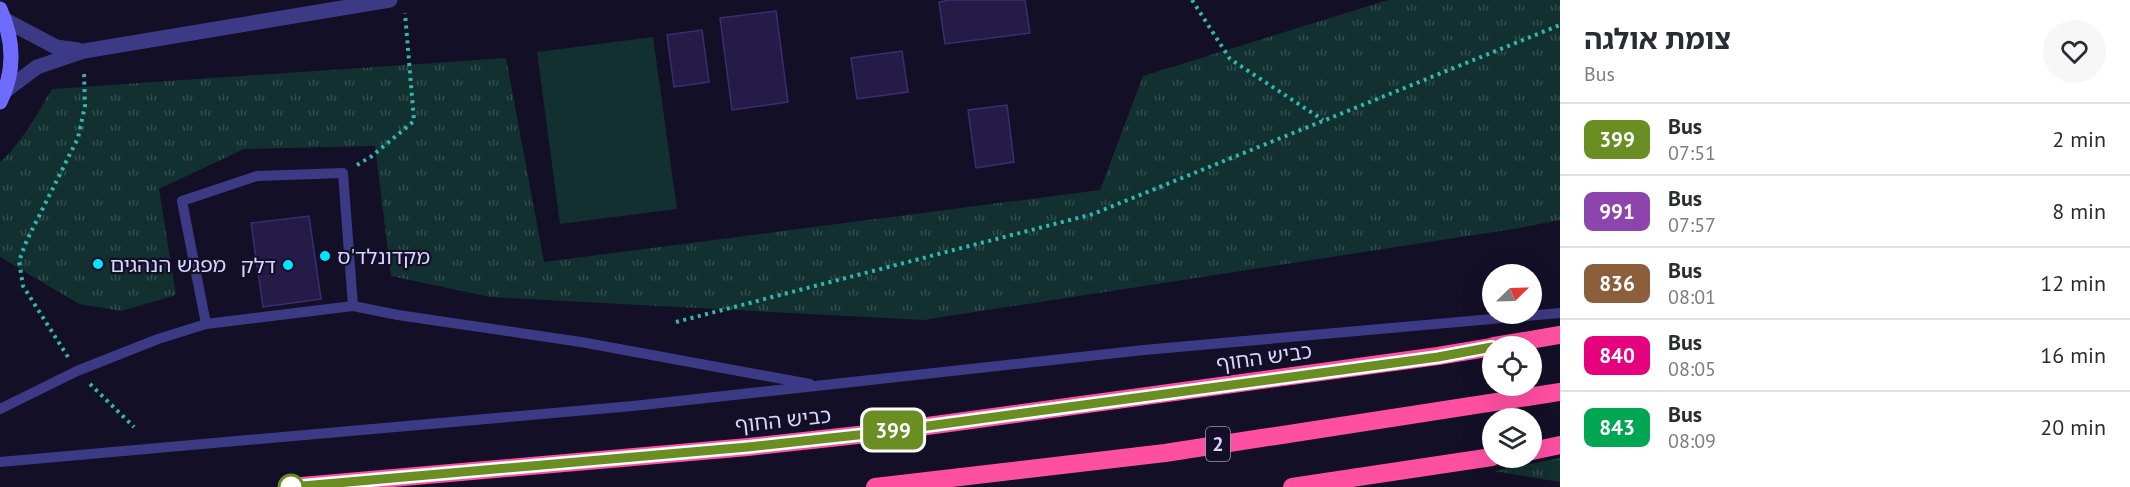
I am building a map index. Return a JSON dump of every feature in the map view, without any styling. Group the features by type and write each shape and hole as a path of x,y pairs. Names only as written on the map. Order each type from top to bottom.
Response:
{"highway":[{"name":"כביש החוף","path":"1542,338 1560,335"},
{"name":"כביש החוף","path":"290,487 748,447 876,433 1438,357 1482,349"},
{"name":"2","path":"875,487 1166,453 1560,393"},
{"path":"1542,449 1560,445"},
{"path":"1292,487 1482,458"}],"street":[{"path":"3,97 37,67 84,51 390,0"},
{"path":"3,15 56,47 84,51"},
{"path":"3,15 11,44 11,68 3,97"}],"lane":[{"path":"206,324 182,201 257,176 344,173 353,306"},
{"path":"0,409 77,371 158,339 206,324 353,306 398,315 580,342 810,384 843,384"},
{"path":"0,462 633,406 1156,349 1560,313"}],"path":[{"path":"1192,0 1230,59 1324,121"},
{"path":"344,173 372,156 414,121 404,11"},
{"path":"675,322 1093,214 1560,25"},
{"path":"84,51 85,106 78,138 27,240 19,261 23,286 77,371 134,427"}],"green space":[{"path":"1388,0 1560,0 1560,220 923,320 490,297 391,276 375,146 244,149 159,189 176,295 121,311 79,304 0,257 0,162 21,138 52,89 506,58 544,262 1100,190 1143,76"},
{"path":"653,37 677,209 560,224 537,52"},
{"path":"1560,458 1560,482 1494,471 1509,468 1542,468 1542,462"}],"building":[{"path":"1025,0 1030,33 945,44 939,2"},
{"path":"776,11 788,102 732,110 720,18"},
{"path":"702,30 709,82 674,87 667,35"},
{"path":"902,51 908,92 857,99 851,58"},
{"path":"1007,105 1014,162 976,168 968,110"},
{"path":"309,216 321,299 263,307 251,223"}],"bus line":[{"name":"399","path":"291,487 748,447 876,433 1438,357 1482,349"}],"place":[{"name":"מקדונלד'ס","path":"325,256"},
{"name":"מפגש הנהגים","path":"98,264"},
{"name":"דלק","path":"288,265"}]}
